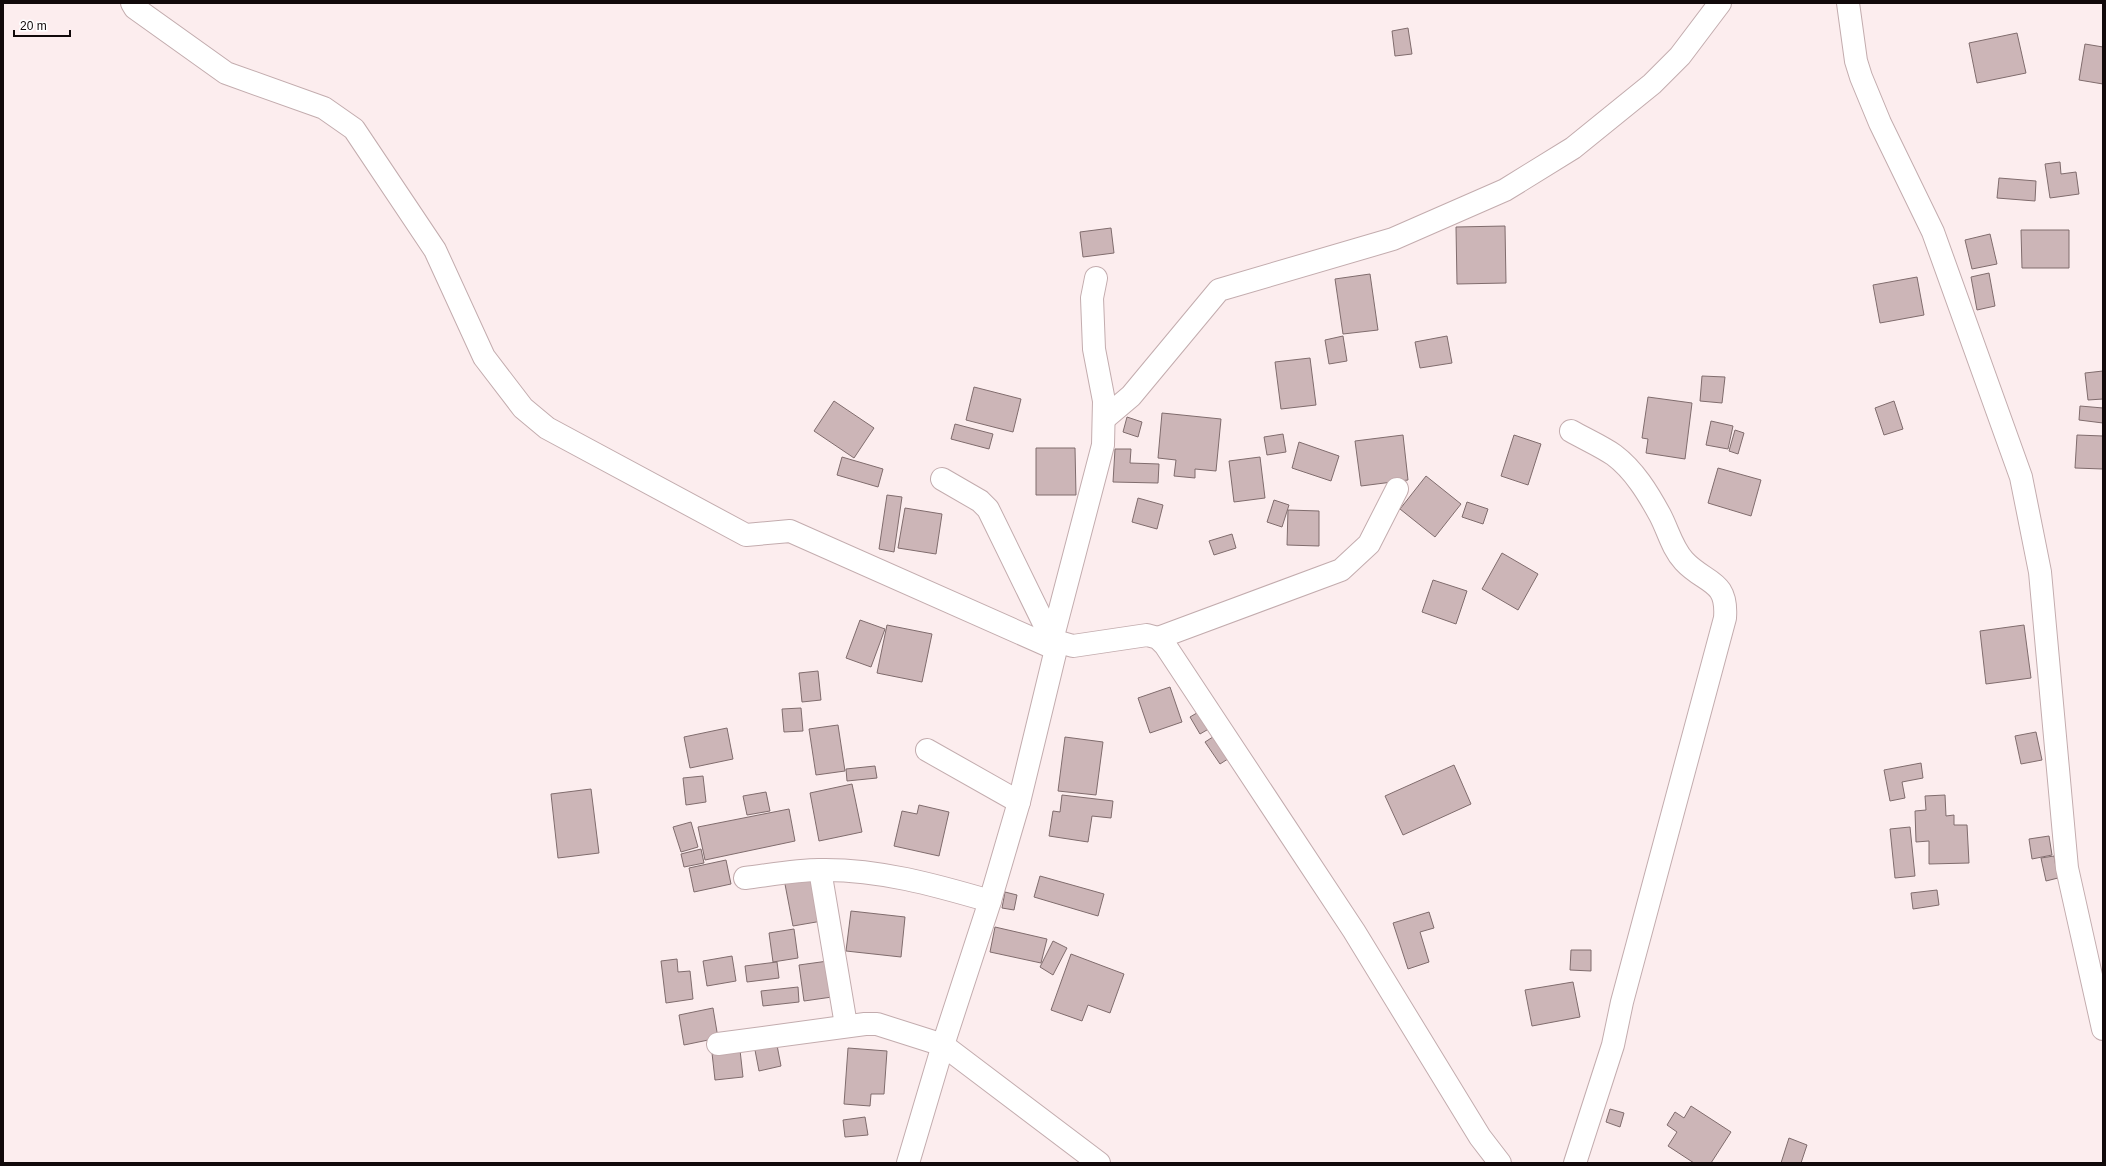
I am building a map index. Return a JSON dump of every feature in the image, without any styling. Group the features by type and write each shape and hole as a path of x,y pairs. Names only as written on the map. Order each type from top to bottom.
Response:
{"street":[{"path":"132,3 135,8 226,73 324,108 354,128 435,250 484,357 524,408 547,428 746,535 790,531 1054,644 1073,646 1147,635 1158,638 1165,645 1354,931 1464,1113 1480,1138 1500,1163"},
{"path":"1105,418 1131,396 1219,290 1393,239 1505,190 1573,148 1647,89 1680,56 1720,3"},
{"path":"1848,3 1856,61 1861,77 1880,123 1933,232 2021,478 2040,572 2067,868 2103,1029"},
{"path":"908,1163 990,901 1019,802 1054,644 1103,445 1105,418 1104,401 1094,349 1092,298 1096,278"},
{"path":"1571,431 1614,456 1641,482 1660,516 1676,551 1684,562 1721,590 1726,603 1725,618 1622,1002 1613,1045 1575,1163"},
{"path":"942,479 980,501 988,509 1054,644"},
{"path":"1158,638 1341,570 1369,544 1397,489"},
{"path":"927,750 1019,802"},
{"path":"745,878 820,870 906,878 990,901"},
{"path":"820,870 846,1025"},
{"path":"718,1044 846,1025 876,1024 944,1045 1099,1163"}],"building":[{"path":"1408,28 1412,54 1395,56 1392,31"},
{"path":"2017,33 2026,73 1977,83 1969,43"},
{"path":"2085,44 2103,47 2103,84 2079,80"},
{"path":"2060,162 2061,174 2076,172 2079,194 2050,198 2045,164"},
{"path":"1999,178 2036,181 2035,201 1997,198"},
{"path":"1505,226 1506,283 1457,284 1456,227"},
{"path":"1111,228 1114,253 1083,257 1080,232"},
{"path":"2021,230 2069,230 2069,268 2022,268"},
{"path":"1990,234 1997,264 1972,269 1965,240"},
{"path":"1989,273 1995,306 1977,310 1971,277"},
{"path":"1370,274 1378,330 1343,334 1335,279"},
{"path":"1917,277 1924,315 1880,323 1873,285"},
{"path":"1343,336 1347,361 1329,364 1325,340"},
{"path":"1447,336 1452,363 1420,368 1415,342"},
{"path":"1310,358 1316,405 1281,409 1275,362"},
{"path":"2103,371 2103,399 2088,400 2085,373"},
{"path":"1702,376 1725,377 1722,403 1700,401"},
{"path":"974,387 1021,399 1013,432 966,420"},
{"path":"1648,397 1692,403 1685,459 1646,453 1648,439 1642,438"},
{"path":"834,401 874,428 854,458 814,431"},
{"path":"1894,401 1903,429 1884,435 1875,408"},
{"path":"2080,406 2103,408 2103,423 2079,420"},
{"path":"1162,413 1221,419 1216,471 1195,469 1195,478 1174,476 1176,460 1158,458"},
{"path":"1127,417 1142,422 1138,437 1123,432"},
{"path":"1711,421 1733,426 1728,449 1706,445"},
{"path":"955,424 993,434 989,449 951,439"},
{"path":"1735,430 1744,433 1738,454 1729,451"},
{"path":"1283,434 1286,452 1267,455 1264,437"},
{"path":"1403,435 1408,480 1361,486 1355,441"},
{"path":"1514,435 1541,444 1528,485 1501,476"},
{"path":"2077,435 2103,436 2103,469 2075,468"},
{"path":"1299,442 1339,456 1331,481 1292,468"},
{"path":"1036,448 1075,448 1076,495 1036,495"},
{"path":"1115,449 1131,449 1130,463 1159,464 1158,483 1113,482"},
{"path":"842,457 883,469 878,487 837,475"},
{"path":"1260,457 1265,498 1234,502 1229,461"},
{"path":"1718,468 1761,480 1751,516 1708,503"},
{"path":"1426,476 1461,504 1435,537 1400,509"},
{"path":"887,495 902,497 894,552 879,549"},
{"path":"1138,498 1163,505 1157,529 1132,522"},
{"path":"1274,500 1289,505 1282,527 1267,522"},
{"path":"1467,502 1488,509 1483,524 1462,517"},
{"path":"905,508 942,514 936,554 898,548"},
{"path":"1288,510 1319,511 1319,546 1287,545"},
{"path":"1232,534 1236,548 1214,555 1209,541"},
{"path":"1502,553 1538,574 1518,610 1482,589"},
{"path":"1433,580 1467,591 1456,624 1422,612"},
{"path":"860,620 885,629 871,667 846,658"},
{"path":"887,625 932,634 922,682 877,673"},
{"path":"2024,625 2031,678 1986,684 1980,631"},
{"path":"818,671 821,700 802,702 799,673"},
{"path":"1170,687 1182,722 1150,733 1138,698"},
{"path":"801,708 803,731 784,732 782,709"},
{"path":"1202,710 1212,727 1200,734 1190,717"},
{"path":"838,725 845,771 816,775 809,729"},
{"path":"727,728 733,759 690,768 684,737"},
{"path":"2036,732 2042,760 2021,764 2015,736"},
{"path":"1216,735 1231,757 1220,764 1205,742"},
{"path":"1065,737 1103,742 1096,795 1058,791"},
{"path":"1921,763 1923,778 1902,782 1905,798 1890,801 1884,770"},
{"path":"1454,765 1471,804 1403,835 1385,796"},
{"path":"875,766 877,778 847,781 846,769"},
{"path":"703,776 706,802 686,805 683,778"},
{"path":"852,784 862,832 819,841 810,793"},
{"path":"591,789 599,853 558,858 551,794"},
{"path":"766,792 770,811 747,815 743,796"},
{"path":"1062,795 1113,801 1111,818 1092,816 1088,842 1049,836 1053,811 1060,812"},
{"path":"1945,795 1946,816 1954,815 1954,825 1967,825 1969,863 1929,864 1929,841 1916,842 1915,811 1926,810 1925,796"},
{"path":"919,805 949,812 939,856 894,846 902,811 917,814"},
{"path":"789,809 795,841 705,860 698,827"},
{"path":"691,822 698,847 681,852 673,827"},
{"path":"1910,827 1915,876 1895,878 1890,829"},
{"path":"2049,836 2052,855 2032,859 2029,839"},
{"path":"701,849 704,863 684,867 681,854"},
{"path":"2054,856 2058,878 2046,881 2041,858"},
{"path":"726,860 731,884 694,892 689,868"},
{"path":"813,873 822,921 793,926 784,879"},
{"path":"1040,876 1104,894 1098,916 1034,897"},
{"path":"1937,890 1939,905 1913,909 1911,893"},
{"path":"1005,892 1017,895 1014,910 1002,908"},
{"path":"851,911 905,917 901,957 846,951"},
{"path":"1429,912 1434,928 1420,932 1429,962 1408,969 1393,923"},
{"path":"995,927 1047,939 1041,963 990,952"},
{"path":"794,929 798,958 773,962 769,933"},
{"path":"1053,941 1067,948 1053,975 1040,967"},
{"path":"1571,950 1591,950 1591,971 1570,970"},
{"path":"1071,954 1124,974 1110,1013 1088,1005 1082,1021 1051,1010"},
{"path":"732,956 736,981 707,986 703,961"},
{"path":"677,959 678,972 690,971 693,999 666,1003 661,961"},
{"path":"828,961 832,997 804,1001 799,965"},
{"path":"777,962 779,978 747,982 745,966"},
{"path":"1573,982 1580,1017 1532,1026 1525,990"},
{"path":"798,987 799,1002 763,1006 761,991"},
{"path":"713,1008 718,1038 684,1045 679,1015"},
{"path":"776,1040 781,1066 759,1071 754,1045"},
{"path":"848,1048 887,1051 884,1094 871,1094 870,1106 844,1104"},
{"path":"740,1050 743,1077 715,1080 712,1053"},
{"path":"1691,1106 1731,1132 1711,1163 1694,1163 1668,1146 1677,1132 1667,1125 1675,1112 1684,1118"},
{"path":"1610,1109 1624,1113 1620,1127 1606,1122"},
{"path":"865,1117 868,1135 845,1137 843,1120"},
{"path":"1789,1138 1807,1145 1801,1163 1781,1163"}]}
